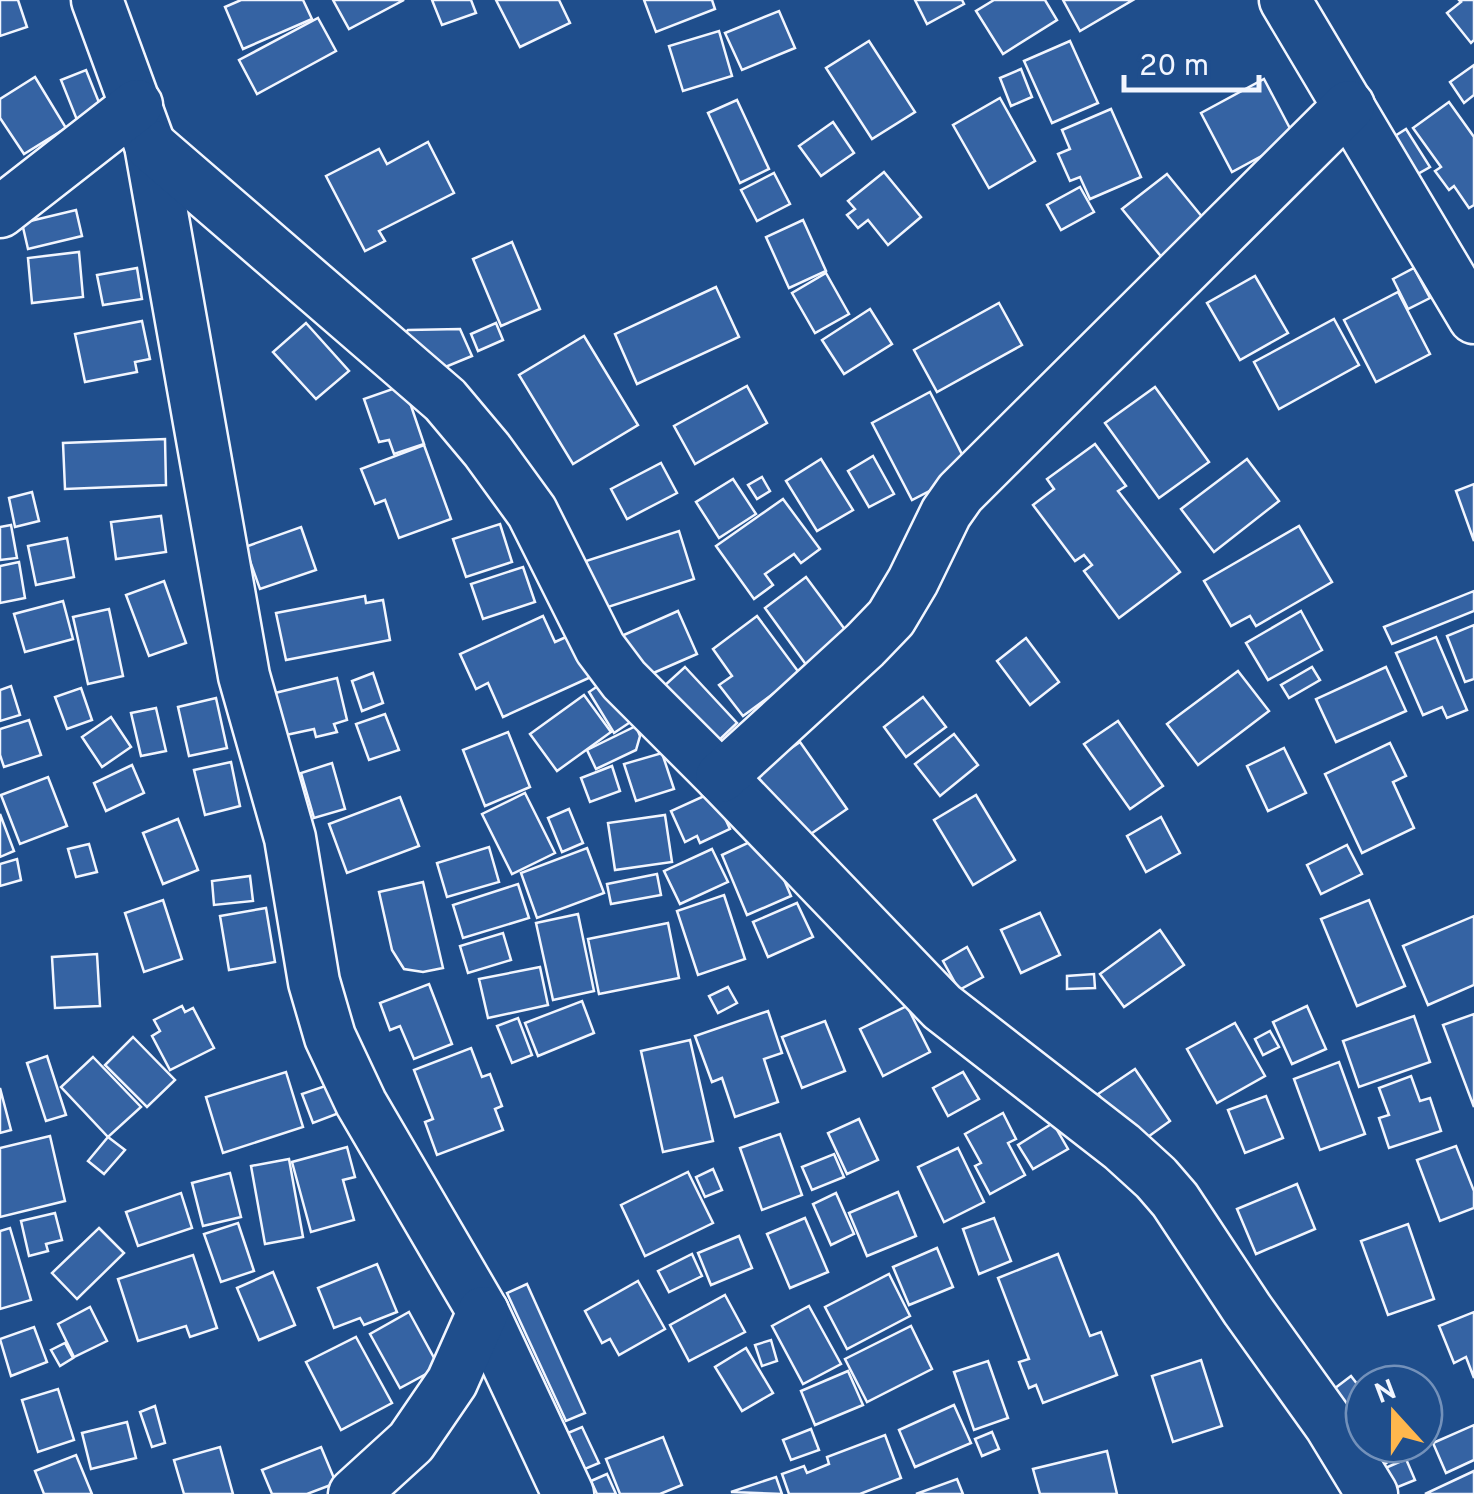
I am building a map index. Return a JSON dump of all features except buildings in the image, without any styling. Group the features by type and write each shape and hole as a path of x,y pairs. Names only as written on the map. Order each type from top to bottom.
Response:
{"street":[{"path":"97,0 144,125 244,676 290,838 314,982 330,1037 361,1103 483,1312 568,1494"},
{"path":"1285,0 1474,318"},
{"path":"721,777 891,618 960,492 1349,106"},
{"path":"0,212 144,125"},
{"path":"144,125 445,400 532,512 600,648 624,680 942,1007 1156,1178 1330,1425 1372,1494"},
{"path":"354,1494 411,1442 452,1382 483,1312"}]}
